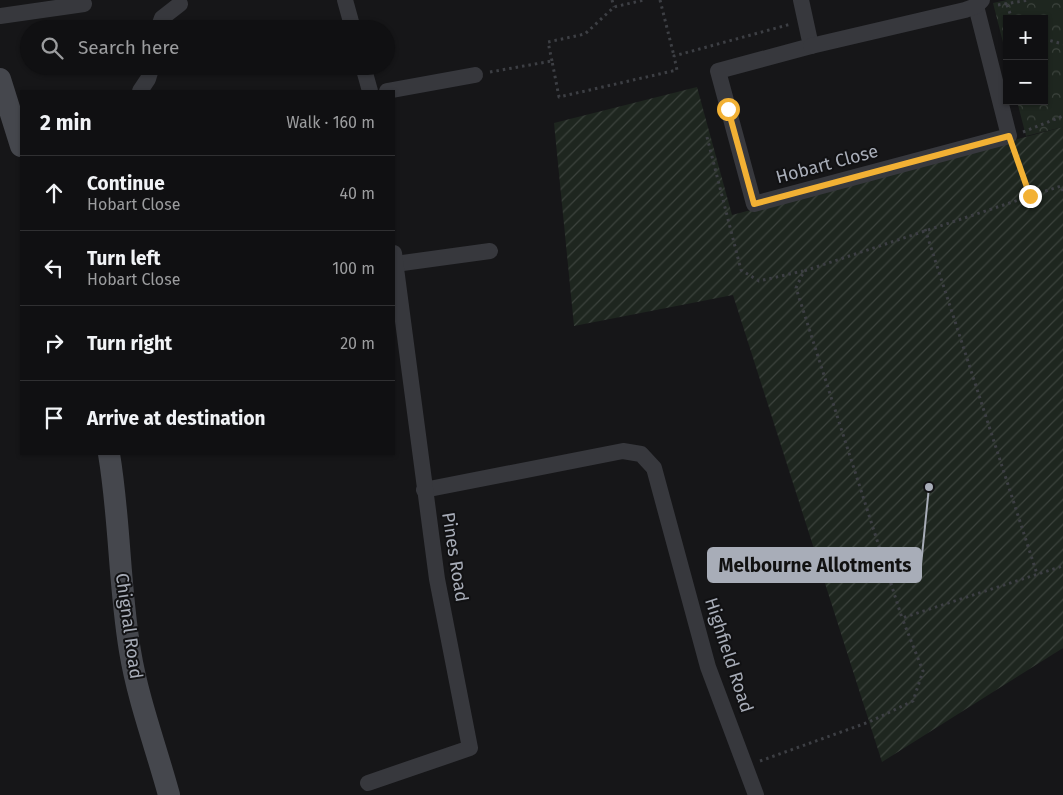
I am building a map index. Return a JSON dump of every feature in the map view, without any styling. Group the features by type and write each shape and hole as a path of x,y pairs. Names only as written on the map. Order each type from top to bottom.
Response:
{"street":[{"path":"345,0 351,20"},
{"path":"801,0 812,46"},
{"path":"979,3 1009,136"},
{"name":"Hobart Close","path":"979,3 718,71 754,204 1009,136"},
{"path":"0,16 84,4"},
{"path":"161,20 180,4"},
{"path":"141,90 149,75"},
{"path":"366,75 370,90"},
{"path":"392,90 475,75"},
{"path":"0,79 18,122"},
{"name":"Pines Road","path":"368,784 470,748 437,579 395,259 490,252"},
{"name":"Highfield Road","path":"424,490 623,451 641,454 654,468 708,667 756,795"},
{"name":"Chignal Road","path":"109,455 130,653 139,693 168,795"}],"path":[{"path":"612,0 614,7"},
{"path":"644,0 614,7 586,34 548,42 559,97 677,70 660,0"},
{"path":"979,3 1007,5 1029,0"},
{"path":"1007,5 1011,15"},
{"path":"674,56 806,21"},
{"path":"1048,40 1063,44"},
{"path":"475,75 552,61"},
{"path":"1030,196 1009,136 1063,116"},
{"path":"707,137 742,270 760,281 804,271 925,229 1061,186 1063,191"},
{"path":"925,229 1037,574"},
{"path":"745,766 870,722 913,701 923,671 902,618 796,288 804,271"},
{"path":"902,618 1063,566"}],"green space":[{"path":"1007,0 1063,0 1063,127 1026,136 1018,105 1048,105 1048,15 1003,15 1003,42 993,3"},
{"path":"697,87 732,215 1063,127 1063,648 882,762 733,295 574,326 554,123"}],"place":[{"name":"Melbourne Allotments","path":"929,487"}],"route":[{"path":"728,109 754,204 1009,136 1030,196"}]}
